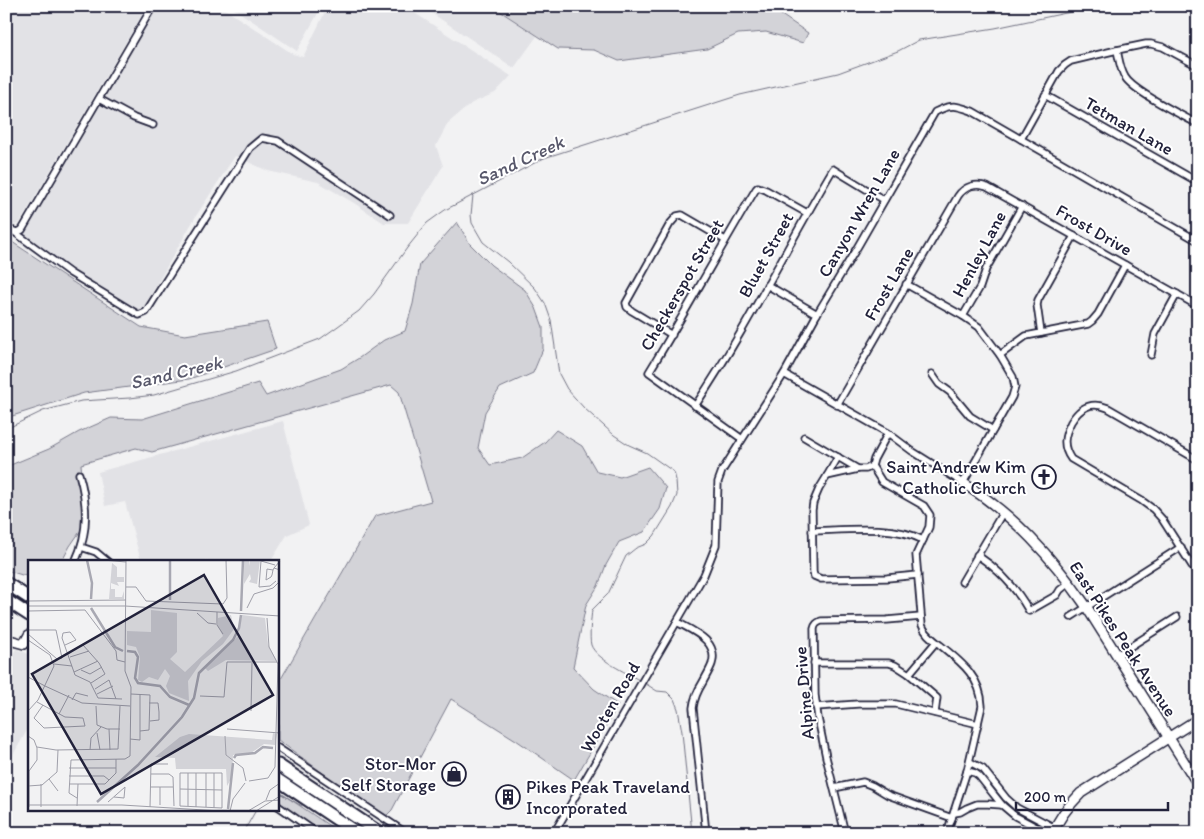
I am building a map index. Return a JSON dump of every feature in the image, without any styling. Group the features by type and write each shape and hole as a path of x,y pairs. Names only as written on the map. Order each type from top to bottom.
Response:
{"highway":[{"path":"6,583 28,597"},
{"path":"6,600 28,614"},
{"path":"279,766 380,833"},
{"path":"279,781 357,833"}],"street":[{"path":"13,231 18,232 22,230 153,6"},
{"path":"838,6 842,9 851,6"},
{"path":"1020,139 1059,71 1065,65 1077,59 1146,44 1157,44 1198,66"},
{"path":"1117,50 1121,69 1132,86 1198,124"},
{"name":"Tetman Lane","path":"1045,95 1198,182"},
{"path":"99,99 134,118 153,125"},
{"name":"Canyon Wren Lane","path":"691,597 704,575 716,545 718,482 722,471 784,374 935,112 944,107 956,106 972,111 1198,240"},
{"path":"6,228 13,231 70,274 139,314 146,312 250,148 262,138 278,141 390,215"},
{"name":"Bluet Street","path":"695,406 724,362 807,212 833,170 884,200"},
{"name":"Frost Drive","path":"974,185 987,187 1198,306"},
{"name":"Frost Lane","path":"837,405 958,196 965,188 974,185"},
{"name":"Checkerspot Street","path":"742,439 649,372 756,189 766,190 807,212"},
{"name":"Henley Lane","path":"964,316 980,287 986,269 1022,206"},
{"path":"672,335 627,307 626,303 650,259 670,224 677,216 682,215 725,240"},
{"path":"1041,333 1038,300 1074,236"},
{"path":"1000,355 1022,338 1030,335 1084,326 1092,321 1098,314 1125,266"},
{"path":"906,284 964,316 979,327 1014,377 1015,387 1012,397 963,483"},
{"path":"767,285 817,314"},
{"path":"1151,355 1155,334 1177,294"},
{"name":"East Pikes Peak Avenue","path":"784,374 888,433 975,490 1030,536 1070,582 1198,784"},
{"path":"932,374 970,416 993,430"},
{"path":"1088,398 1089,406"},
{"path":"1198,460 1108,408 1097,405 1083,408 1078,412 1064,437 1067,454 1071,460 1148,505 1162,519 1198,575"},
{"path":"828,476 866,469 872,466 888,433"},
{"path":"804,437 858,470"},
{"path":"838,457 815,496 812,510 814,576 821,580 918,575"},
{"path":"872,466 882,482 924,506 932,515 929,527 916,555 923,629 960,661 973,676 982,699 970,762 947,833"},
{"path":"76,560 85,529 86,511 84,490 79,474"},
{"path":"962,582 1003,512"},
{"path":"812,530 879,529 910,534 923,540"},
{"path":"81,547 96,552 106,560"},
{"path":"1071,617 1181,547"},
{"path":"977,555 1017,591 1029,612 1057,595 1070,582"},
{"name":"Wooten Road","path":"554,833 691,597"},
{"name":"Alpine Drive","path":"845,833 822,743 816,707 815,625 821,621 886,620 921,617"},
{"path":"1117,655 1177,617"},
{"path":"677,622 702,636 707,641 713,656 711,667 695,697 693,708 706,833"},
{"path":"6,638 26,645"},
{"path":"909,674 936,642"},
{"path":"814,663 889,663 895,665 909,674 937,698 935,713"},
{"path":"816,707 896,704 978,724"},
{"path":"1051,831 1070,804 1081,793 1198,719"},
{"path":"279,749 406,833"},
{"path":"970,762 983,770 1006,798 1017,808 1051,831"},
{"path":"967,771 979,776 1002,805 1015,816 1051,831"},
{"path":"834,788 863,782 888,795 953,816 977,804 1002,805"},
{"path":"279,807 317,833"}],"shaded area":[{"path":"6,6 147,6 19,224 9,226 6,224 6,96 10,90 6,88"},
{"path":"153,6 220,6 293,54 303,57 328,6 404,6 511,76 495,93 472,103 448,123 436,146 443,166 408,223 384,223 318,182 268,171 235,156 196,216 139,315 18,243"},
{"path":"230,6 322,6 297,51"},
{"path":"421,6 492,6 537,36 514,68"},
{"path":"492,6 768,6 808,33 803,43 766,32 738,34 707,49 619,61 594,50 558,49"},
{"path":"457,222 470,244 491,265 525,290 536,308 543,327 543,349 533,373 500,388 485,412 478,448 490,465 522,458 545,442 556,430 582,446 597,472 620,477 648,467 666,488 660,509 644,532 619,542 606,565 598,586 586,605 573,667 594,689 618,705 574,780 516,740 451,699 392,810 384,818 279,741 279,682 375,516 431,501 399,392 391,385 152,452 136,448 81,464 86,523 63,560 28,560 28,574 22,575 6,570 6,468 111,418 142,419 258,383 266,396 341,369 384,340 405,331 413,304 420,264"},
{"path":"6,238 141,327 185,335 267,322 276,349 189,379 84,393 6,418"},
{"path":"283,421 309,525 287,535 272,560 141,560 125,502 105,506 98,472"},
{"path":"16,649 28,654 28,729 6,767 6,665"},
{"path":"279,792 340,833 320,833 279,805"}],"waterway":[{"name":"Sand Creek","path":"6,429 43,411 81,401 154,395 236,371 320,339 359,311 427,223 445,210 544,158 740,95 838,73 898,51 919,40 995,28 1099,6"},
{"path":"473,195 472,223 483,242 508,262 535,288 545,303 551,320 559,374 567,389 584,408 614,435 629,445 647,453 674,472 677,495 672,507 654,536 646,544 636,548 626,556 608,594 592,610 590,638 594,650 612,665 639,680"},
{"path":"643,682 657,691 667,692 674,699 678,709 692,833"},
{"path":"279,793 302,806"},
{"path":"243,833 255,812"}],"place":[{"name":"Saint Andrew Kim Catholic Church","path":"1044,477"},
{"name":"Stor-Mor Self Storage","path":"454,774"},
{"name":"Pikes Peak Traveland Incorporated","path":"508,797"}]}
